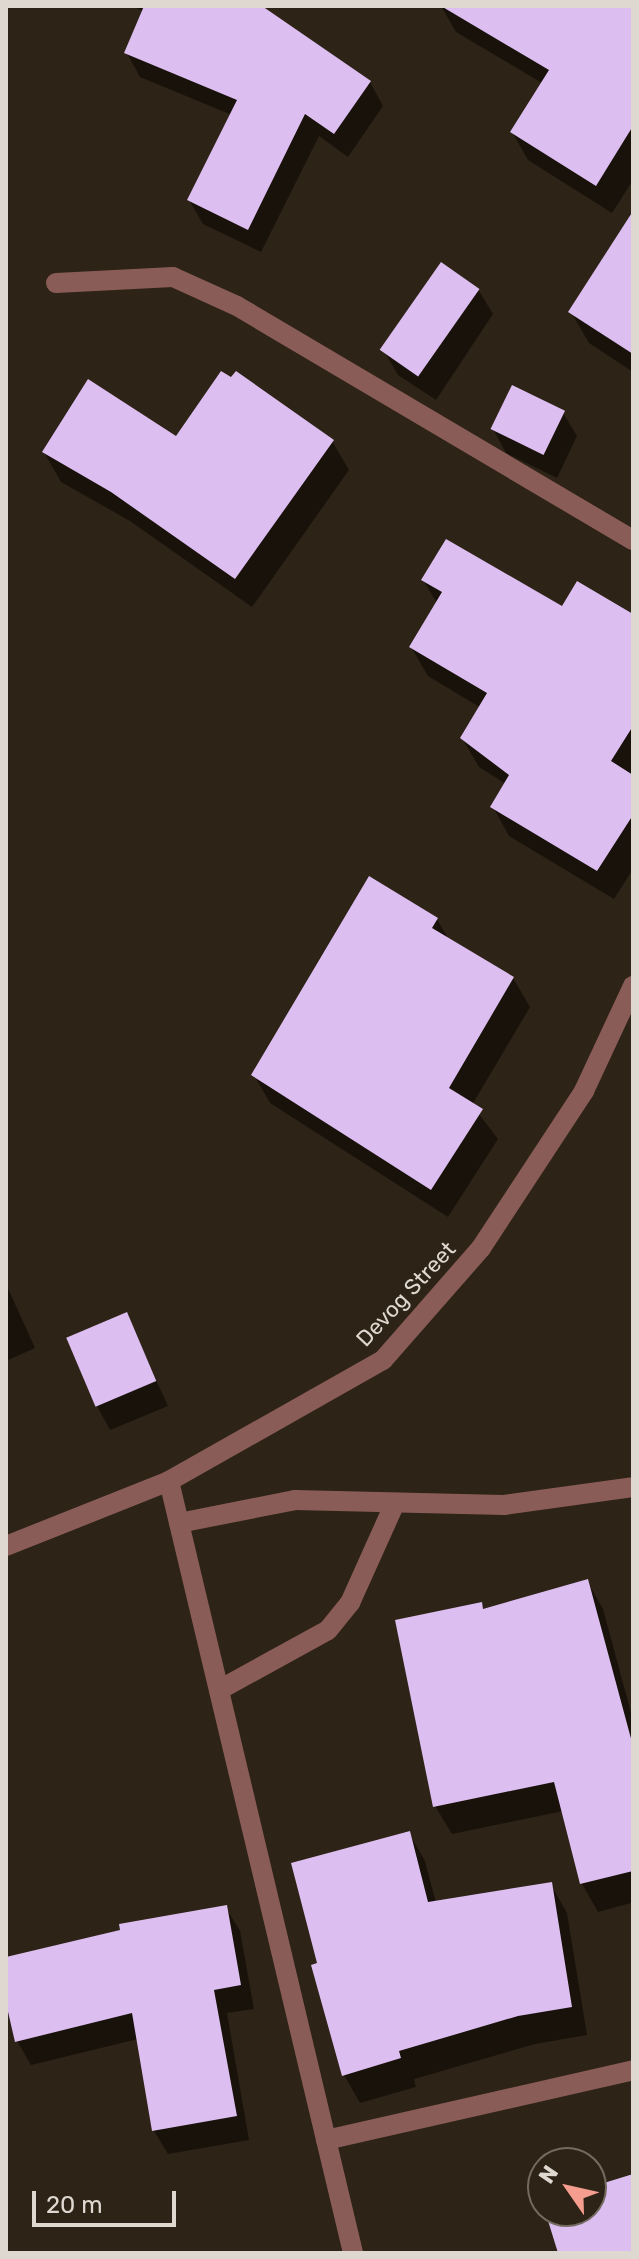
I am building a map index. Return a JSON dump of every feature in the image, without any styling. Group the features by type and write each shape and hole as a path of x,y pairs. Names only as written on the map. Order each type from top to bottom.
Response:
{"street":[{"path":"56,283 173,277 237,306 633,540"},
{"name":"Devog Street","path":"6,1546 169,1481 383,1360 481,1248 584,1091 633,986"},
{"path":"169,1481 353,2253"},
{"path":"179,1523 295,1500 504,1505 633,1487"},
{"path":"219,1690 328,1630 350,1603 395,1503"},
{"path":"326,2140 633,2070"}],"building":[{"path":"144,6 262,6 371,81 334,134 305,114 248,230 187,200 237,100 124,53"},
{"path":"441,6 633,6 633,126 596,186 510,132 549,70"},
{"path":"633,211 633,354 568,312"},
{"path":"441,262 480,289 418,377 380,350"},
{"path":"221,371 231,377 236,371 334,440 235,579 111,492 42,452 88,379 176,436"},
{"path":"512,385 565,411 544,455 491,429"},
{"path":"446,539 562,606 577,581 633,614 633,726 611,761 633,775 633,815 597,871 490,807 509,775 460,738 487,693 409,647 442,592 421,580"},
{"path":"369,876 438,918 432,928 514,977 449,1088 483,1109 431,1190 251,1075"},
{"path":"127,1312 156,1381 96,1407 66,1338"},
{"path":"588,1579 633,1746 633,1871 580,1884 554,1782 433,1807 395,1620 482,1602 483,1609"},
{"path":"410,1831 428,1902 552,1882 572,2007 518,2016 399,2051 401,2058 342,2076 311,1965 317,1963 291,1863"},
{"path":"227,1905 241,1985 214,1990 237,2116 152,2131 132,2013 15,2042 6,2003 6,1957 120,1930 119,1924"},
{"path":"633,2174 633,2253 558,2253 550,2227 607,2227 607,2182"}]}
